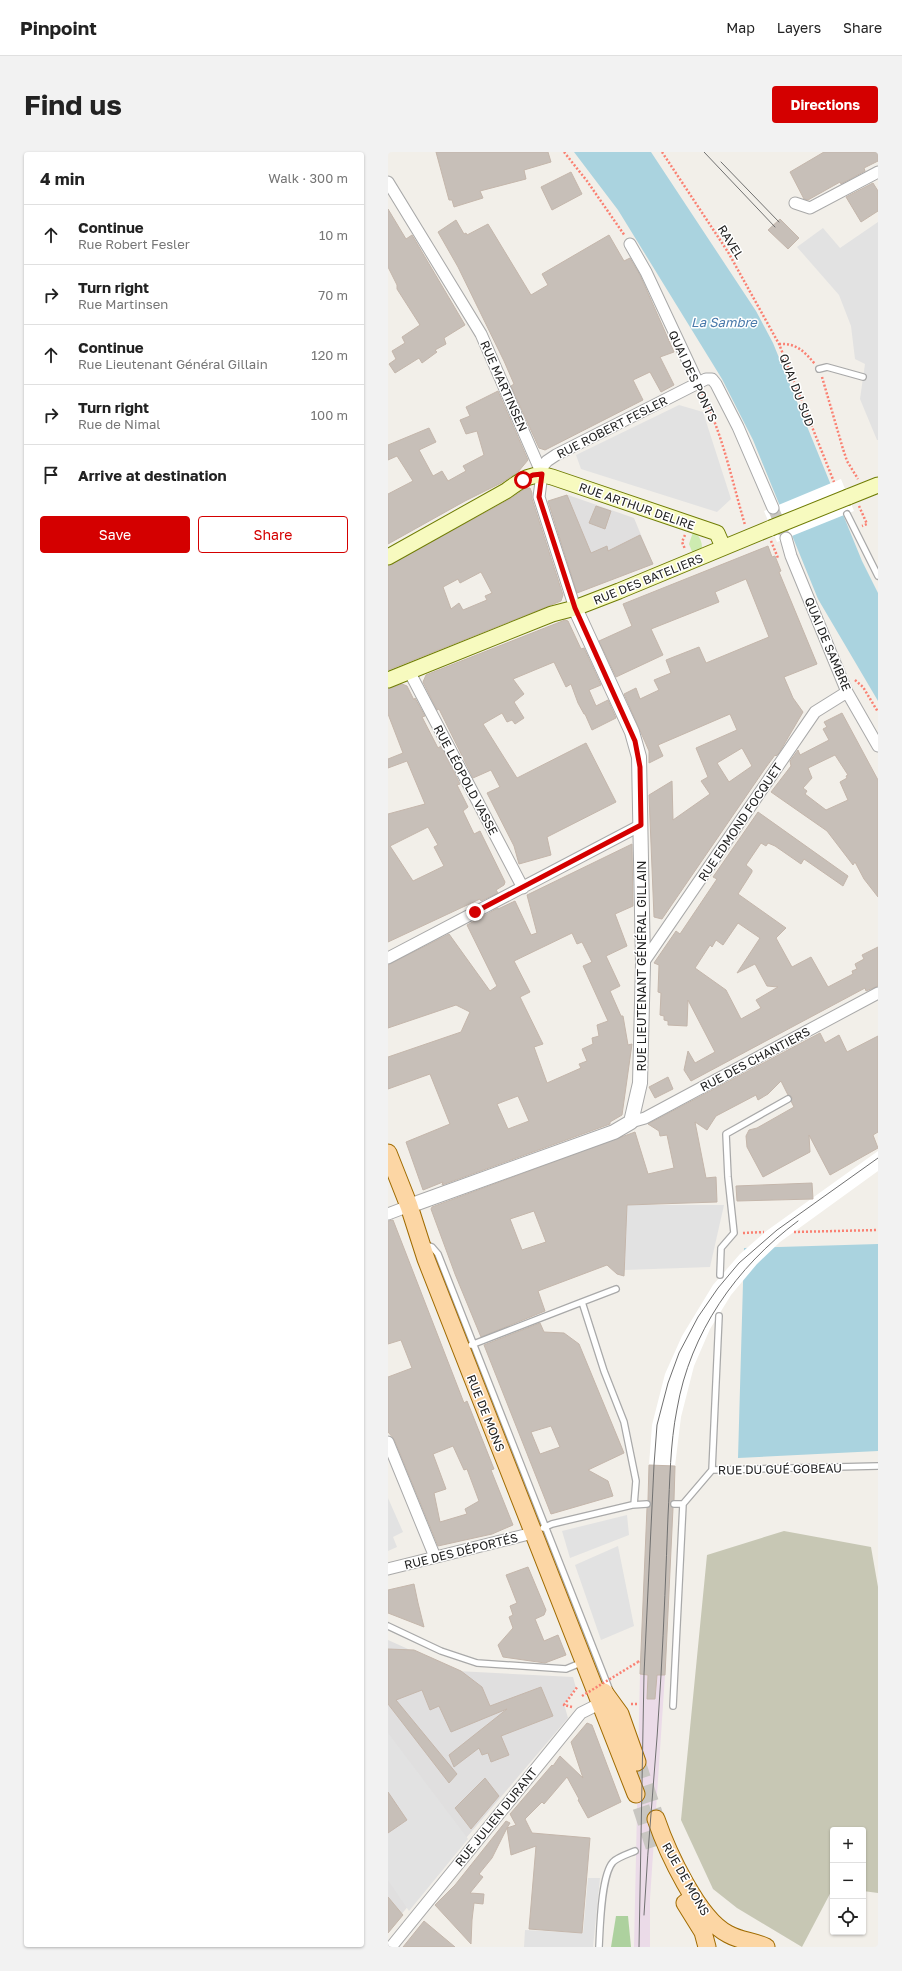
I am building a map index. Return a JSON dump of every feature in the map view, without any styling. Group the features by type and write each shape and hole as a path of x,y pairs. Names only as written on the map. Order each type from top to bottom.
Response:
{"main road":[{"name":"RUE ARTHUR DELIRE","path":"542,474 717,533 723,547"},
{"path":"388,557 506,492 523,480 533,475 542,474"},
{"name":"RUE DES BATELIERS","path":"388,680 552,614 575,608 691,562 723,547 878,485"},
{"name":"RUE DE MONS","path":"388,1153 409,1206 420,1242 467,1347 539,1530 587,1666 611,1706 637,1762"},
{"name":"RUE DE MONS","path":"611,1706 636,1794"},
{"name":"RUE DE MONS","path":"656,1819 659,1844 666,1873 703,1932 707,1947"},
{"name":"RUE DE MONS","path":"659,1844 674,1863 702,1909 715,1926 728,1934 766,1947"},
{"name":"RUE DE MONS","path":"724,1947 734,1943 748,1942"}],"street":[{"path":"795,204 810,208 878,172"},
{"name":"RUE MARTINSEN","path":"388,182 481,334 542,474"},
{"name":"QUAI DES PONTS","path":"630,244 646,272 698,383"},
{"path":"698,383 706,379 712,380 716,384 738,427 773,508"},
{"name":"RUE ROBERT FESLER","path":"542,474 543,466 547,461 556,455 698,383"},
{"path":"542,474 539,497 575,608"},
{"name":"QUAI DE SAMBRE","path":"786,538 791,556 847,692 878,746"},
{"name":"RUE LIEUTENANT GÉNÉRAL GILLAIN","path":"575,608 635,741 640,767 643,962 640,1083 631,1122"},
{"name":"RUE LÉOPOLD VASSE","path":"409,671 523,888"},
{"name":"RUE EDMOND FOCQUET","path":"643,962 815,712 847,692"},
{"path":"388,958 641,825"},
{"name":"RUE DES CHANTIERS","path":"631,1122 644,1118 878,994"},
{"path":"388,1214 614,1132 631,1122"},
{"path":"388,1442 435,1557"},
{"name":"RUE DES DÉPORTÉS","path":"388,1569 539,1530"},
{"name":"RUE JULIEN DURANT","path":"391,1947 581,1712 611,1706"}],"lane":[{"path":"819,369 827,367 863,377"},
{"path":"847,514 878,576"},
{"path":"720,1275 721,1248 734,1233 726,1134 788,1099"},
{"path":"467,1347 616,1289"},
{"path":"582,1302 604,1371 624,1422 636,1481 634,1504"},
{"path":"712,1470 719,1316"},
{"name":"RUE DU GUÉ GOBEAU","path":"683,1504 712,1470 878,1466"},
{"path":"611,1706 539,1530 634,1504 647,1504"},
{"path":"673,1706 683,1504 674,1504"},
{"path":"388,1626 441,1651 477,1663 566,1669 587,1666"},
{"path":"599,1947 605,1881 608,1869 614,1861 635,1851"}],"path":[{"path":"564,152 587,180 630,244"},
{"name":"RAVEL","path":"662,152 728,252 779,344"},
{"name":"QUAI DU SUD","path":"834,482 779,344 790,344 799,348 819,369 843,449 863,491"},
{"name":"QUAI DES PONTS","path":"698,383 712,413 750,537"},
{"path":"861,509 867,524 862,526"},
{"path":"689,523 682,542 691,562"},
{"path":"794,1232 878,1230"},
{"path":"734,1233 764,1232"},
{"path":"582,1696 639,1662"},
{"path":"572,1707 564,1705 575,1692"}],"shaded area":[{"path":"878,222 877,440 860,399 865,364 855,359 851,326 839,295 797,247 823,228 840,248"},
{"path":"679,405 703,412 731,499 717,512 581,469 576,455"},
{"path":"568,495 634,518 653,564 576,592 549,501"},
{"path":"627,1205 724,1205 710,1267 624,1270"},
{"path":"388,1498 403,1532 393,1537 397,1547 388,1551"},
{"path":"627,1515 629,1535 570,1558 562,1531"},
{"path":"784,1531 871,1547 878,1587 878,1893 866,1891 866,1827 830,1827 830,1894 802,1947 737,1908 713,1889 681,1820 707,1555"},
{"path":"618,1546 634,1626 601,1640 575,1565"},
{"path":"388,1640 457,1671 573,1677 576,1688 564,1704 568,1718 388,1930"},
{"path":"640,1674 648,1675 648,1680 657,1680 657,1675 665,1675 650,1899 650,1947 634,1947"},
{"path":"388,1733 468,1839 409,1911 388,1880 388,1829 405,1817 388,1792"},
{"path":"588,1878 600,1878 593,1947 524,1947 525,1930 583,1933"}],"green space":[{"path":"693,532 700,539 702,549 693,554 689,544"},
{"path":"616,1916 628,1916 631,1947 611,1947"}],"water":[{"name":"La Sambre","path":"574,152 651,152 756,311 773,343 862,561 878,593 878,701 818,599 753,440 722,379 618,210"},
{"path":"878,1244 878,1451 738,1458 744,1248"}],"pier":[{"path":"841,479 854,511 777,542 764,511"},
{"path":"878,1151 878,1171 780,1242 757,1264 731,1295 710,1329 694,1366 681,1417 675,1466 649,1465 652,1425 665,1374 682,1336 713,1285 740,1254 765,1232"}],"building":[{"path":"436,152 548,152 551,162 524,170 526,179 480,191 483,198 454,207 452,200 449,200"},
{"path":"824,152 878,152 878,161 864,168 865,171 841,184 840,182 808,200 804,199 790,172"},
{"path":"571,172 582,194 552,210 541,187"},
{"path":"873,183 878,191 878,211 861,222 846,197"},
{"path":"388,209 406,239 412,235 465,325 444,338 446,344 435,350 437,352 422,363 419,358 395,373 389,364 396,359 392,351 405,343 402,337 420,325 397,289 397,285 388,267"},
{"path":"780,219 799,238 788,249 768,230"},
{"path":"456,220 464,234 466,233 467,235 488,224 531,295 548,285 542,274 609,235 624,261 630,258 640,275 674,352 660,357 674,385 661,392 650,372 633,380 643,400 545,450 539,448 511,386 514,384 504,361 458,267 438,232"},
{"path":"498,391 528,460 518,472 501,483 465,501 388,544 388,494 413,481 397,456 388,460 388,445 429,428 436,442 419,450 433,476 442,471 448,481 466,471 463,466 484,455 477,431 466,434 460,420 470,416 466,407"},
{"path":"526,488 530,488 532,499 563,595 561,601 388,670 388,566 510,499","holes":["481,572 492,593 485,596 487,600 463,610 459,603 451,609 443,587 458,579 460,583"]},
{"path":"567,495 591,553 607,546 608,551 640,535 653,564 577,593 548,501"},
{"path":"596,506 611,511 605,529 589,523"},
{"path":"768,546 772,557 775,556 781,571 779,572 817,664 784,677 793,698 803,712 779,753 776,756 775,755 764,770 662,919 654,917 649,795 672,781 673,820 710,794 701,781 708,777 696,748 737,730 730,714 658,745 663,756 649,763 649,751 624,694 636,688 640,699 659,690 654,680 671,673 666,660 671,658 699,647 706,663 769,637 746,579 715,592 719,602 651,629 663,655 616,677 599,641 632,626 623,604","holes":["742,748 752,766 729,782 717,763"]},
{"path":"565,620 568,621 581,649 584,648 601,685 589,690 596,706 608,700 616,718 592,730 578,703 571,684 566,687 554,662 513,679 524,694 514,702 524,718 515,724 512,720 507,722 502,713 483,724 517,778 586,743 616,802 547,837 551,855 519,864 514,846 487,793 500,787 491,770 473,778 439,709 437,710 423,682 426,675"},
{"path":"402,684 407,686 414,700 415,698 425,716 422,717 438,748 441,746 460,784 457,785 468,807 463,811 474,834 480,831 505,882 504,885 496,890 498,893 481,901 480,899 388,942 388,814 425,804 407,761 388,768 388,759 403,753 388,714 388,689","holes":["428,827 438,845 434,847 444,866 413,881 390,846"]},
{"path":"842,713 878,780 878,897 864,879 855,862 853,865 827,831 771,792 791,766 790,761 798,750 800,755 829,740 823,729 827,727 824,722","holes":["835,755 848,775 846,776 847,778 840,782 848,800 826,810 805,794 807,791 803,788 812,778 808,768"]},
{"path":"758,812 848,876 843,886 804,859 801,864 775,846 768,843 766,846 761,843 746,865 752,870 752,872 738,894 786,928 776,938 792,967 811,957 828,987 853,974 852,971 857,969 855,964 864,959 862,955 878,947 878,986 866,991 865,988 691,1081 684,1070 688,1051 695,1063 715,1052 688,1000 687,1026 668,1025 668,1021 664,1020 664,1016 660,1015 661,993 658,992 659,965 654,963 676,931 680,934 717,879 713,877","holes":["738,923 760,938 737,973 755,964 767,986 778,987 756,1000 761,1008 741,1019 726,990 695,968 710,945 712,947 716,940 723,945"]},
{"path":"632,844 633,906 615,914 627,946 606,956 620,986 610,991 621,1016 623,1016 628,1045 632,1044 622,1115 610,1122 610,1124 442,1185 443,1182 423,1190 406,1142 450,1124 430,1074 388,1089 388,1057 461,1032 470,1012 456,1005 388,1028 388,965 449,934 490,991 497,986 467,925 498,908 515,901 531,935 537,933 527,895","holes":["572,933 577,944 582,942 592,962 583,966 608,1021 597,1025 599,1036 592,1038 593,1044 582,1049 587,1061 579,1064 581,1068 547,1083 534,1047 543,1044 520,997 530,992 514,961","518,1096 529,1121 508,1129 497,1104"]},
{"path":"820,1033 825,1043 839,1035 847,1052 878,1036 878,1132 873,1135 878,1148 830,1175 809,1135 810,1152 763,1177 747,1147 746,1136 749,1130 757,1128 794,1107 791,1101 792,1097 788,1095 781,1081 768,1094 758,1100 756,1095 716,1116 707,1130 695,1122 706,1178 716,1177 717,1202 627,1205 624,1276 617,1274 607,1265 538,1291 545,1311 481,1337 455,1274 431,1209 432,1207 635,1132 648,1174 674,1168 667,1135 660,1136 659,1131 648,1124","holes":["534,1211 546,1242 522,1250 510,1219"]},
{"path":"668,1077 673,1089 655,1098 649,1087"},
{"path":"812,1183 813,1199 737,1201 736,1186"},
{"path":"393,1220 464,1403 467,1401 494,1469 491,1470 513,1525 492,1534 438,1546 394,1439 388,1432 388,1377 412,1368 401,1340 388,1344 388,1221","holes":["453,1446 464,1470 467,1469 479,1501 465,1509 467,1514 440,1522 434,1493 446,1489 433,1454"]},
{"path":"540,1323 544,1332 564,1333 579,1344 624,1453 588,1470 608,1481 613,1496 551,1514 484,1345","holes":["551,1426 560,1447 540,1454 531,1432"]},
{"path":"649,1465 675,1466 674,1500 670,1504 673,1508 665,1675 657,1675 655,1699 647,1699 648,1675 640,1674 647,1508 651,1504 648,1500"},
{"path":"528,1567 546,1610 544,1615 535,1619 544,1641 558,1635 566,1655 545,1663 503,1657 498,1645 513,1628 509,1617 513,1615 510,1606 517,1603 506,1575"},
{"path":"414,1584 424,1627 388,1613 388,1590"},
{"path":"388,1649 414,1650 461,1671 482,1687 490,1706 541,1687 553,1716 501,1736 509,1755 491,1762 488,1753 482,1755 479,1748 454,1767 449,1755 507,1709 451,1732 439,1706 430,1710 422,1690 396,1700 457,1774 449,1783 388,1704"},
{"path":"587,1723 592,1725 621,1802 588,1818 567,1777 544,1804 542,1802 525,1819 532,1833 590,1838 582,1933 529,1929 536,1846 511,1855 507,1828 516,1825 510,1814 552,1765 553,1766 560,1756 583,1778 571,1742"},
{"path":"485,1778 499,1796 471,1829 455,1808"},
{"path":"388,1792 407,1820 388,1833"},
{"path":"506,1821 510,1823 492,1858 479,1874 483,1877 470,1893 484,1894 483,1904 474,1903 471,1944 435,1905 455,1885"},
{"path":"388,1897 403,1915 388,1933"},
{"path":"424,1921 455,1947 403,1947"}],"tunnel":[{"path":"773,508 786,538"},
{"path":"637,1762 656,1819"},
{"path":"641,1807 654,1847"}],"tram line":[{"path":"704,152 775,227"},
{"path":"721,162 779,222"},
{"path":"639,1947 644,1674 654,1465 657,1425 668,1383 679,1353 698,1317 718,1288 739,1263 777,1230 878,1158"},
{"path":"644,1915 659,1705 671,1462 673,1436 683,1381 705,1328 719,1304 755,1259 798,1221"}],"route":[{"path":"475,912 594,851 641,825 640,767 639,757 632,732 575,608 539,497 542,474 533,475 523,480"}]}
